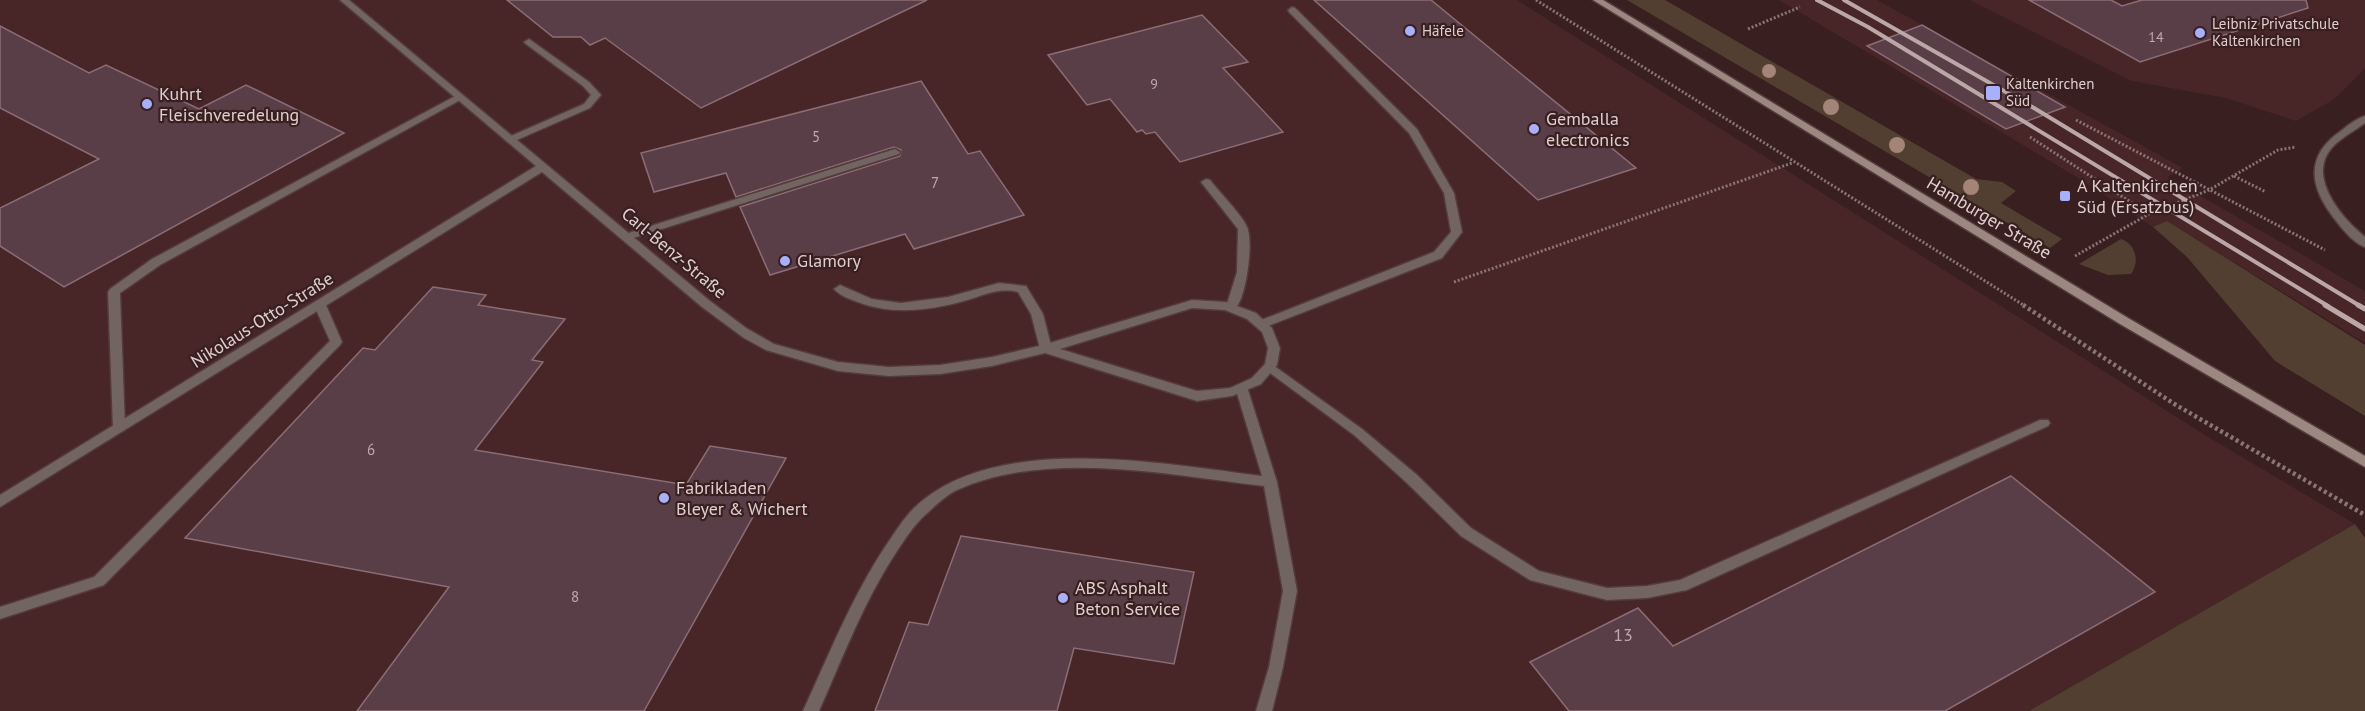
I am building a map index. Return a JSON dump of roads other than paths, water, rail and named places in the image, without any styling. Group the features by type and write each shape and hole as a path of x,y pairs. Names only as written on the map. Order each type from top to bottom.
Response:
{"main road":[{"name":"Hamburger Straße","path":"1597,0 2046,273 2365,462"}],"street":[{"name":"Carl-Benz-Straße","path":"344,0 706,304 755,340 814,363 891,372 960,367 1046,349 1192,304 1212,303 1232,307 1250,314 1263,324"},
{"path":"1292,10 1413,131 1449,193 1457,232 1438,255 1263,324 1272,338 1275,352 1270,367 1358,432 1412,479 1466,532 1535,576 1607,594 1647,592 1682,586 2044,423"},
{"path":"510,140 587,106 596,95 586,84 529,42"},
{"path":"119,428 114,292 156,262 459,97"},
{"path":"2365,119 2334,141 2320,159 2322,192 2348,230 2365,243"},
{"path":"626,237 895,152"},
{"name":"Nikolaus-Otto-Straße","path":"3,496 119,428 542,167"},
{"path":"1206,182 1243,229 1243,272 1232,307"},
{"path":"840,289 858,301 895,308 924,307 1005,284 1022,289 1037,314 1046,349"},
{"path":"0,613 99,581 336,342 320,305"},
{"name":"Carl-Benz-Straße","path":"1046,349 1197,396 1220,396 1242,390 1260,380 1270,367"},
{"path":"1242,390 1270,482 1290,591 1276,667 1264,711"},
{"path":"811,711 868,585 920,511 952,485 987,472 1030,465 1084,463 1270,482"}],"railway":[{"path":"1817,0 1868,27 2328,306"},
{"path":"1844,0 2034,108 2360,306"},
{"path":"2325,305 2365,329"},
{"path":"2358,305 2365,309"}],"place":[{"name":"Häfele","path":"1410,31"},
{"name":"Leibniz Privatschule Kaltenkirchen","path":"2200,33"},
{"name":"Kaltenkirchen Süd","path":"1993,93"},
{"name":"Kuhrt Fleischveredelung","path":"147,104"},
{"name":"Gemballa electronics","path":"1534,129"},
{"name":"A Kaltenkirchen Süd (Ersatzbus)","path":"2065,196"},
{"name":"Glamory","path":"785,261"},
{"name":"Fabrikladen Bleyer & Wichert","path":"664,498"},
{"name":"ABS Asphalt Beton Service","path":"1063,598"}]}
